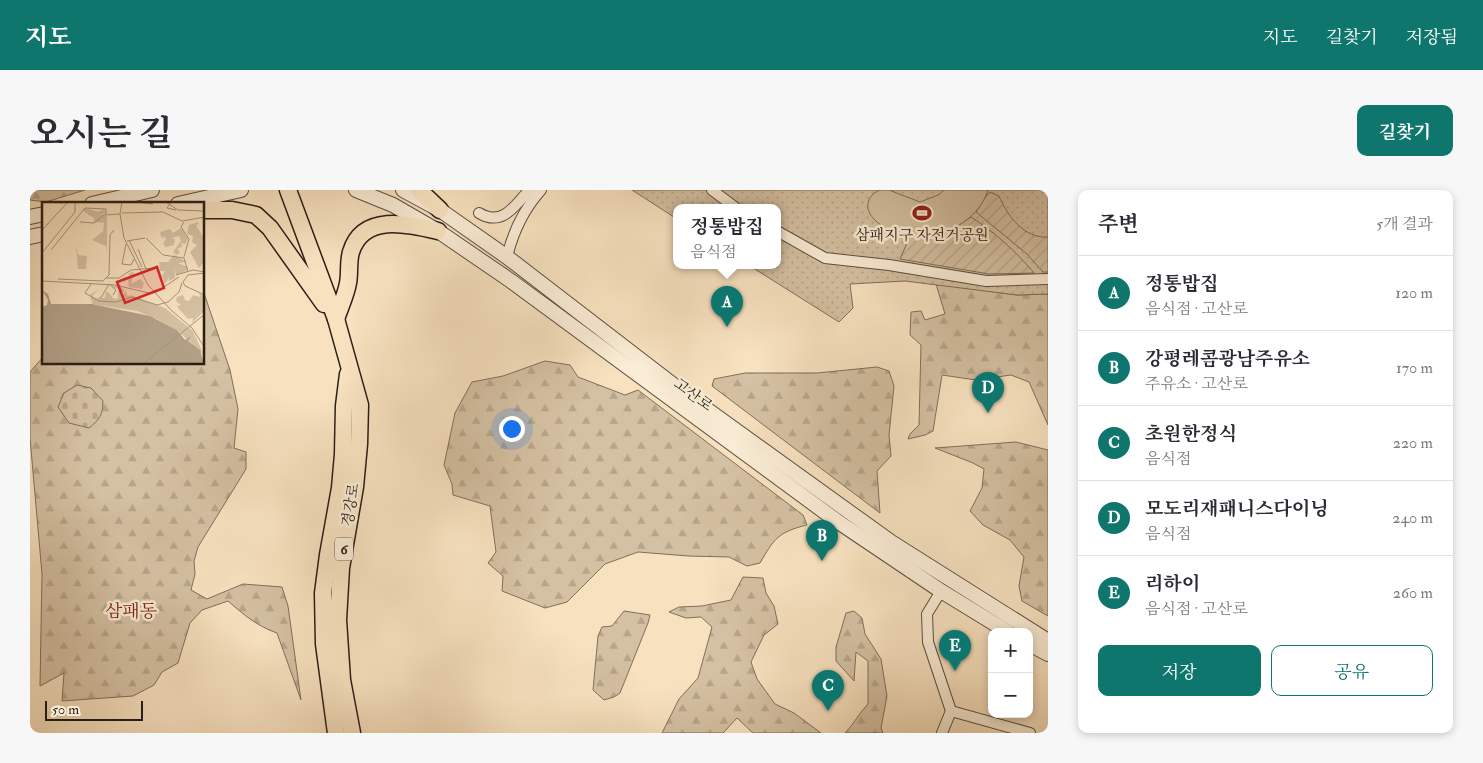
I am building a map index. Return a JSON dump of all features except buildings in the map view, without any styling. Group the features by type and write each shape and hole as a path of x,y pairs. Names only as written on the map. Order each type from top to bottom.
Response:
{"main road":[{"name":"경강로","path":"288,190 336,319 360,406 355,487 341,568 338,620 342,680 352,733"},
{"path":"419,190 440,210"},
{"path":"205,210 232,210 256,214 270,228 336,319"},
{"path":"336,319 348,283 350,252 362,232 379,224 407,224 438,231"},
{"name":"경강로","path":"336,733 324,644 324,594 328,555 340,488 344,406 349,366"}],"street":[{"path":"101,202 152,190"},
{"path":"187,202 241,190"},
{"name":"고산로","path":"356,190 394,205 438,231 511,281 837,521 941,592 1001,628"},
{"name":"고산로","path":"403,190 440,210 507,257 680,390 891,542 1048,641"},
{"path":"480,213 487,218 499,218 513,208 529,190"},
{"path":"507,257 512,236 522,216 541,190"},
{"path":"712,190 731,204"},
{"path":"781,233 825,258 889,265 986,281 1048,279"},
{"path":"941,592 927,614 928,642 951,711 942,733"},
{"path":"1033,646 1048,654"},
{"path":"951,711 1030,733"}],"green space":[{"path":"30,190 85,190 46,202 30,200"},
{"path":"632,190 1048,190 1048,294 1017,295 905,281 850,284 853,308 839,322 755,269 781,269 781,204 673,204 673,216"},
{"name":"삼패지구 자전거공원","path":"880,190 889,190 920,202 938,195 944,190 988,190 976,211 957,226 934,235 910,236 896,233 880,225 870,214 869,200 873,194"},
{"path":"990,192 999,196 1012,218 1024,230 1039,237 1048,237 1048,272 1043,272 1027,254 976,212"},
{"path":"971,217 1004,242 1034,273 989,274 900,259 910,236 942,231 957,226"},
{"path":"936,284 1017,295 1048,294 1048,425 1029,382 1011,375 976,380 942,375 933,431 908,439 910,434 919,425 921,345 910,335 911,312 921,311 925,320 945,314"},
{"path":"205,296 230,370 238,409 234,448 246,452 246,469 198,547 194,561 195,574 191,590 207,599 243,584 282,587 288,606 301,700 277,633 251,620 228,601 202,610 190,623 178,663 162,672 154,685 133,696 62,701 64,673 40,686 42,574 30,438 30,372 42,358 42,365 205,365"},
{"path":"545,361 570,365 578,377 625,395 638,390 803,515 807,525 783,534 773,542 760,563 747,566 729,557 638,552 605,564 567,602 545,608 502,591 503,576 488,563 496,552 490,506 453,495 452,484 444,465 455,413 472,382 503,376"},
{"path":"877,367 889,371 894,386 889,435 891,456 877,471 880,513 712,386 714,379 745,373 817,373"},
{"path":"77,385 91,388 103,401 100,417 89,428 69,423 58,407 64,393"},
{"path":"1016,442 1048,450 1048,616 1022,601 1019,586 1024,557 1010,540 983,525 970,511 982,488 984,469 935,448"},
{"path":"743,577 763,578 766,593 774,606 778,624 764,635 751,662 757,679 775,704 794,713 821,733 753,733 737,718 723,733 662,733 679,699 698,678 712,627 701,617 686,618 669,612 679,607 702,606 731,600"},
{"path":"624,611 650,615 620,693 604,700 593,690 598,636 602,627 612,626"},
{"path":"854,611 862,618 865,634 881,659 887,696 881,728 883,733 845,733 868,704 868,661 856,652 854,681 836,661 836,647 846,613"}],"place":[{"name":"삼패지구 자전거공원","path":"922,213"},
{"name":"정통밥집","path":"727,327"},
{"name":"모도리재패니스다이닝","path":"988,413"},
{"name":"강평레콤광남주유소","path":"822,561"},
{"name":"리하이","path":"955,671"},
{"name":"초원한정식","path":"828,711"}],"district":[{"name":"삼패동","path":"131,611"}]}
